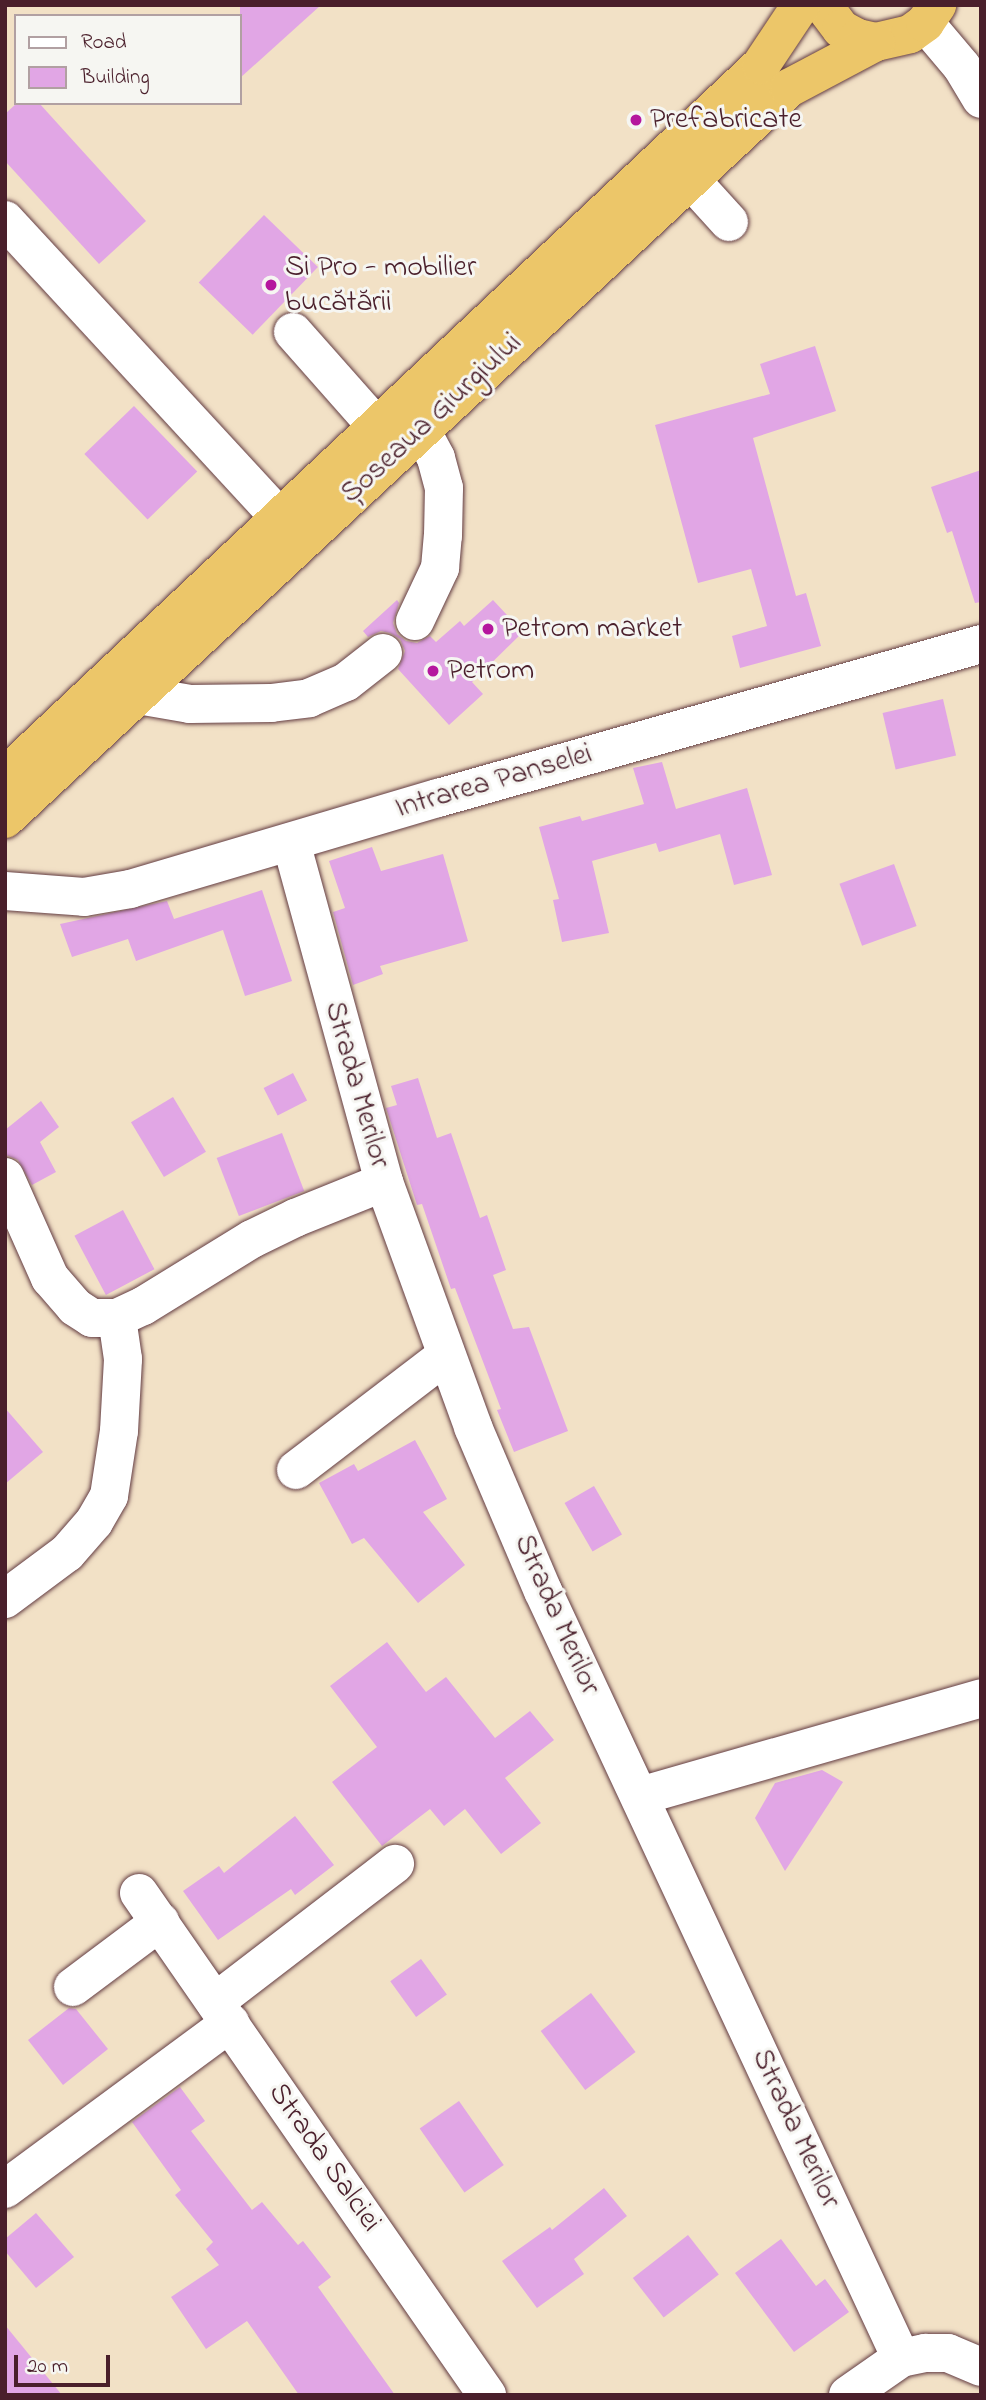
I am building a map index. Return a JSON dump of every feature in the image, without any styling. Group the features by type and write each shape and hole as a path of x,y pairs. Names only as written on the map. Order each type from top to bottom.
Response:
{"highway":[{"name":"Șoseaua Giurgiului","path":"5,776 761,65 801,5"},
{"path":"823,5 841,29 858,38 876,42"},
{"name":"Șoseaua Giurgiului","path":"5,819 789,88 876,42 901,38 931,14"}],"street":[{"path":"931,14 981,99"},
{"path":"690,178 729,222"},
{"path":"5,220 280,518"},
{"path":"293,332 377,427"},
{"path":"415,621 440,568 443,536 444,488 436,458 421,430"},
{"name":"Intrarea Panselei","path":"5,891 84,897 130,889 981,644"},
{"path":"138,695 155,701 190,704 271,703 309,698 346,682 383,653"},
{"name":"Strada Merilor","path":"290,842 384,1182 444,1356 543,1591 901,2358"},
{"path":"5,1177 50,1278 75,1307 92,1318 117,1318 142,1307 252,1239 295,1218 384,1182"},
{"path":"5,1598 67,1553 94,1522 109,1496 119,1432 122,1371 117,1318"},
{"path":"296,1470 444,1356"},
{"path":"640,1796 981,1698"},
{"path":"5,2189 222,2013 395,1864"},
{"name":"Strada Salciei","path":"73,1987 149,1908 487,2395"},
{"path":"848,2395 901,2358 948,2353 981,2367"}],"building":[{"path":"240,5 321,5 242,76"},
{"path":"15,105 41,105 146,221 99,264 5,161 5,114"},
{"path":"264,215 318,267 253,335 199,283"},
{"path":"815,346 836,411 753,438 796,596 806,593 821,646 740,668 732,636 767,626 751,569 698,583 655,425 770,394 760,364"},
{"path":"134,406 197,471 148,519 84,454"},
{"path":"981,470 981,602 975,603 952,531 947,533 931,487"},
{"path":"397,600 399,603 393,623 397,634 406,641 417,643 430,636 436,642 460,621 464,626 493,600 523,632 472,682 483,694 449,725 398,669 405,651 400,639 381,631 368,637 363,631"},
{"path":"943,699 956,756 896,769 883,713"},
{"path":"662,762 676,809 747,788 772,875 734,885 720,834 659,852 656,843 592,861 609,933 562,942 553,900 559,899 539,827 580,816 582,821 644,804 633,768"},
{"path":"372,847 381,871 443,854 468,941 380,966 383,974 353,985 333,912 345,908 329,861"},
{"path":"894,864 917,926 862,946 839,884"},
{"path":"262,890 292,981 245,996 223,930 136,961 128,939 72,957 60,924 167,901 174,919"},
{"path":"293,1073 307,1101 278,1116 264,1088"},
{"path":"418,1078 437,1138 451,1133 480,1218 487,1215 506,1270 493,1275 513,1329 529,1327 568,1431 514,1452 497,1410 501,1409 455,1288 451,1289 422,1204 417,1205 386,1108 397,1105 391,1086"},
{"path":"173,1097 206,1152 164,1177 131,1122"},
{"path":"41,1101 59,1127 40,1142 56,1172 32,1185 18,1160 6,1155 5,1130"},
{"path":"282,1133 304,1191 239,1216 217,1158"},
{"path":"123,1210 154,1269 106,1295 74,1236"},
{"path":"5,1408 43,1452 5,1484"},
{"path":"415,1440 447,1499 423,1512 465,1565 418,1603 364,1538 352,1544 319,1483 354,1464 358,1471"},
{"path":"594,1486 622,1534 593,1551 565,1503"},
{"path":"387,1642 426,1692 446,1677 495,1738 530,1711 554,1740 505,1778 541,1823 501,1854 465,1809 444,1826 430,1809 382,1846 332,1782 377,1747 330,1686"},
{"path":"822,1770 843,1782 785,1871 755,1818 775,1783"},
{"path":"295,1816 334,1865 295,1895 291,1889 218,1940 183,1891 219,1866 224,1873"},
{"path":"421,1959 447,1995 416,2017 390,1981"},
{"path":"591,1993 636,2052 585,2090 541,2031"},
{"path":"69,2008 76,2009 108,2049 63,2085 28,2040"},
{"path":"180,2087 205,2121 191,2131 252,2210 262,2202 298,2245 303,2241 331,2277 318,2287 395,2395 299,2395 247,2321 206,2349 171,2297 219,2265 206,2249 213,2242 175,2195 181,2190 132,2122"},
{"path":"459,2101 504,2165 464,2192 420,2129"},
{"path":"604,2188 627,2216 574,2259 584,2274 537,2308 502,2261 550,2227 552,2230"},
{"path":"36,2213 74,2257 36,2288 5,2251 5,2239"},
{"path":"688,2235 719,2274 664,2317 633,2278"},
{"path":"781,2239 816,2286 825,2279 849,2312 794,2352 735,2273"},
{"path":"5,2325 62,2395 5,2395"}],"place":[{"name":"Prefabricate","path":"636,120"},
{"name":"Si Pro - mobilier bucătării","path":"271,285"},
{"name":"Petrom market","path":"488,629"},
{"name":"Petrom","path":"433,671"}]}
